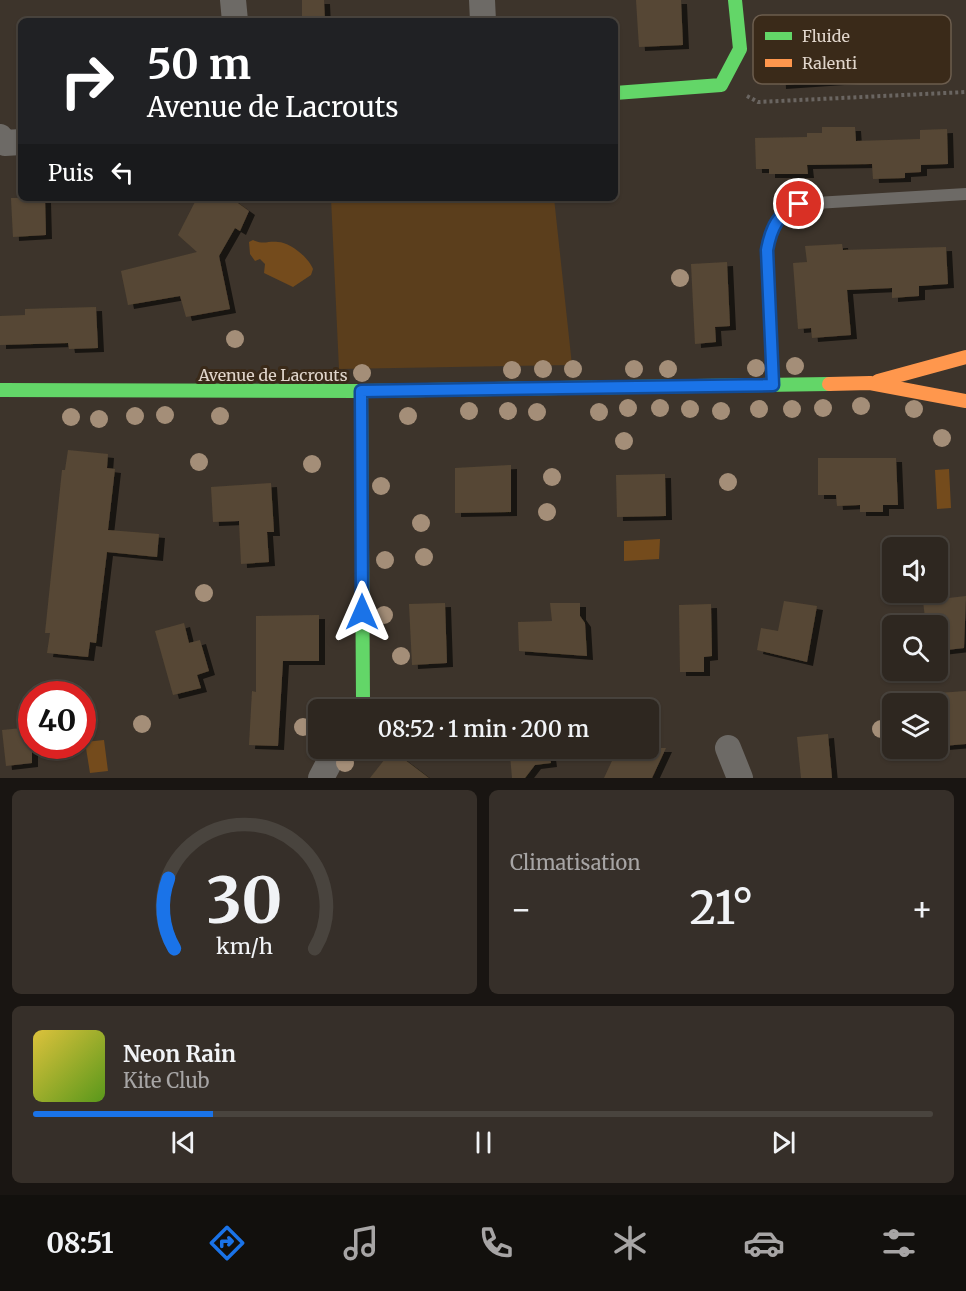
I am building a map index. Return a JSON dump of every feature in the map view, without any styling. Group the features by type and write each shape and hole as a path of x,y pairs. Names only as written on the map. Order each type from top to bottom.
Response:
{"street":[{"path":"233,0 235,18"},
{"path":"482,0 483,18"},
{"path":"618,93 721,85 740,49 735,0"},
{"path":"0,137 5,143 18,142"},
{"name":"Avenue de Lacrouts","path":"870,384 966,357"},
{"name":"Avenue de Lacrouts","path":"0,390 361,391 870,384 966,401"},
{"path":"361,391 363,699"},
{"path":"729,748 740,778"},
{"path":"321,778 331,759"}],"lane":[{"path":"773,385 767,250 770,235 785,210 799,204 966,194"}],"path":[{"path":"721,85 758,102 966,92"}],"shaded area":[{"path":"331,201 554,201 572,365 339,369"},
{"path":"253,240 263,243 283,243 293,248 311,265 313,269 311,275 293,287 264,273 265,264 260,259 255,261 250,254 249,242"},
{"path":"949,469 951,508 937,509 935,470"},
{"path":"660,539 659,559 624,561 624,541"},
{"path":"104,740 108,771 90,773 88,759 96,759 96,741"}],"building":[{"path":"302,0 324,0 325,18 302,18"},
{"path":"636,0 681,0 683,45 639,47"},
{"path":"822,127 855,127 856,141 920,139 920,130 947,129 948,164 921,165 921,172 905,173 905,178 873,179 872,164 807,165 808,174 769,174 769,169 756,169 755,138 807,137 807,133 822,133"},
{"path":"11,198 18,198 18,201 45,201 46,235 13,237"},
{"path":"195,201 235,201 249,211 240,231 235,228 219,256 230,309 186,317 180,296 128,305 121,271 197,252 178,235"},
{"path":"842,244 843,250 946,247 948,284 919,286 919,296 892,298 892,288 847,290 851,335 812,338 811,328 798,329 793,263 807,262 805,246"},
{"path":"727,262 730,326 715,327 716,342 695,344 691,264"},
{"path":"96,307 98,348 69,349 68,343 0,345 0,316 25,315 25,309"},
{"path":"68,450 108,454 107,468 115,469 108,530 159,534 157,557 107,552 96,643 90,642 88,657 47,653 50,633 45,633 62,470 65,470"},
{"path":"818,458 896,458 898,505 883,505 883,512 860,512 860,505 837,506 836,495 818,495"},
{"path":"511,465 511,512 455,513 455,468"},
{"path":"665,474 666,516 617,517 616,475"},
{"path":"271,483 274,532 267,532 269,562 241,564 239,521 213,522 211,487"},
{"path":"966,596 964,648 948,650 948,615 925,615 923,603 948,603 948,598"},
{"path":"784,601 817,606 807,662 757,650 761,628 778,631"},
{"path":"445,603 447,663 412,665 409,604"},
{"path":"550,603 580,603 580,616 585,623 587,656 519,651 518,622 552,621"},
{"path":"711,604 712,656 704,657 704,672 680,672 679,605"},
{"path":"319,615 319,661 283,661 278,746 249,745 252,691 256,692 256,616"},
{"path":"184,623 189,643 200,640 209,671 197,675 201,688 173,695 155,631"},
{"path":"966,691 966,744 948,746 948,693 938,693"},
{"path":"18,728 18,759 32,759 32,763 6,766 2,730"},
{"path":"828,734 832,778 801,778 797,737"},
{"path":"659,748 666,748 652,778 604,778 613,759 659,759"},
{"path":"385,759 404,759 429,778 370,778"},
{"path":"510,759 550,759 551,763 535,765 525,778 512,778"}],"traffic: fast":[{"path":"618,93 721,85 740,49 735,0"},
{"path":"0,390 361,391 829,384"},
{"path":"361,391 363,699"}],"traffic: slow":[{"path":"878,381 966,357"},
{"path":"829,384 870,383 966,401"}],"route":[{"path":"362,612 361,391 773,385 767,250 776,222 785,210 799,204"}]}
